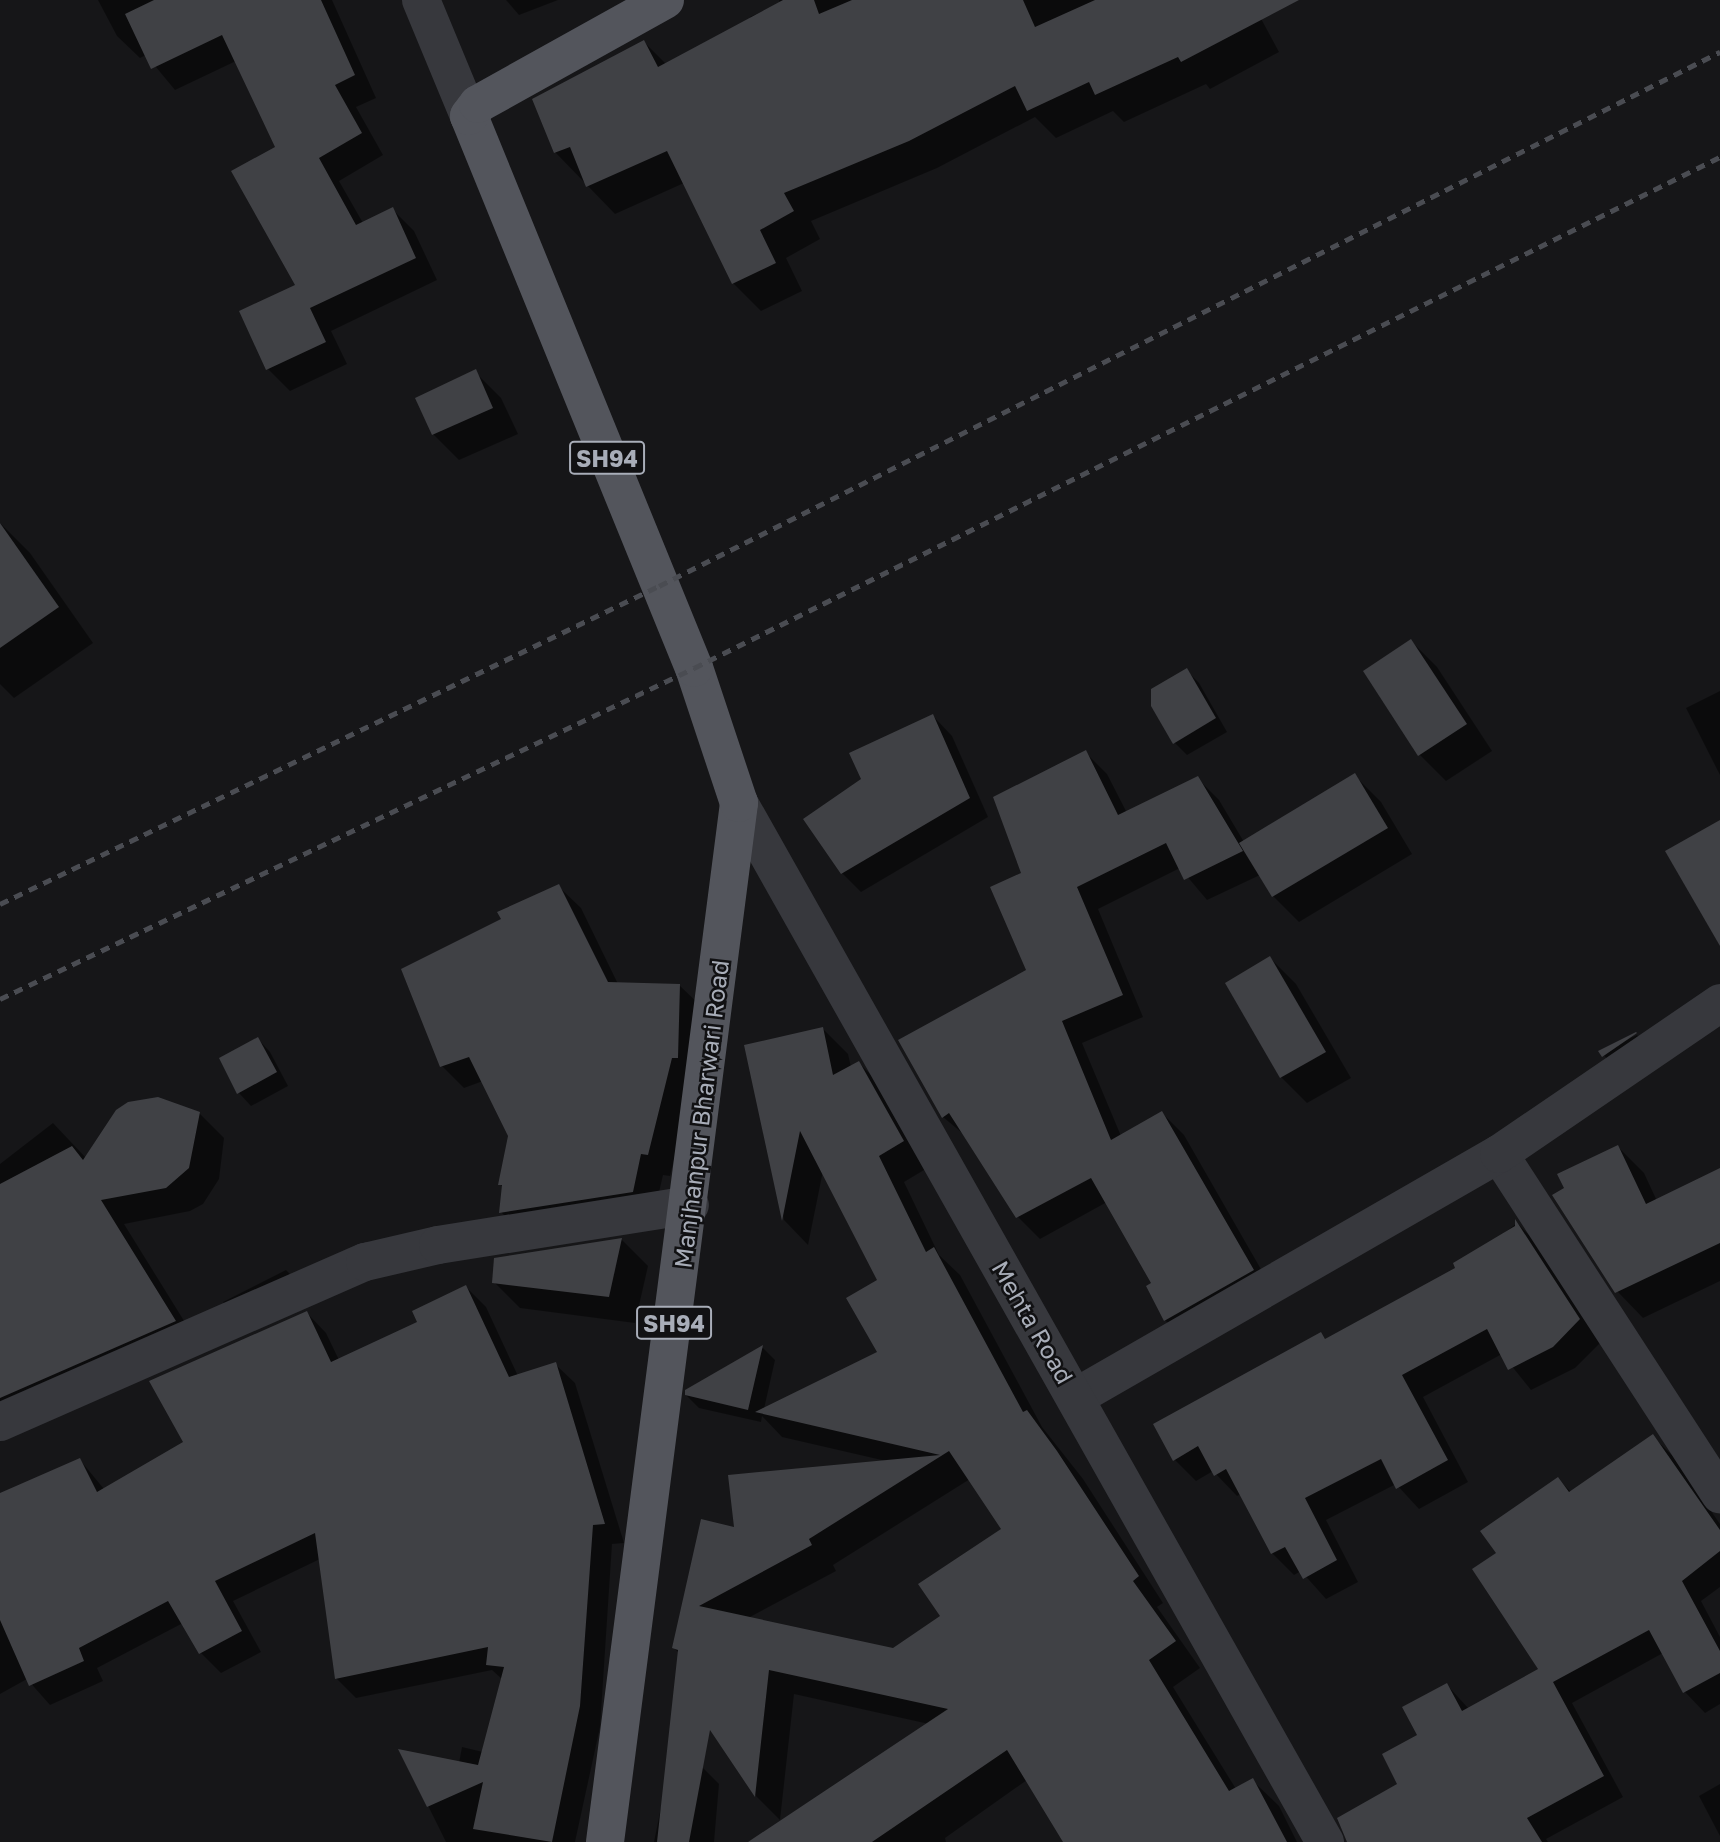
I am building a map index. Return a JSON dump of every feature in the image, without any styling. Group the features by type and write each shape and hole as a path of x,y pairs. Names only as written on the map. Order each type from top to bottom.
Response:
{"main road":[{"path":"469,116 478,104 665,0"},
{"name":"SH94","path":"469,116 694,668 739,803"},
{"name":"Manjhanpur Bharwari Road","path":"605,1842 690,1205 739,803"}],"street":[{"path":"421,0 469,116"},
{"name":"Mehta Road","path":"739,803 1325,1842"},
{"path":"1076,1397 1499,1154 1720,1003"},
{"path":"1499,1154 1720,1494"},
{"path":"0,1422 365,1262 438,1245 690,1205"}],"building":[{"path":"154,0 321,0 355,75 335,85 362,133 319,158 356,225 393,207 416,258 310,308 326,342 266,370 239,311 295,285 231,171 275,147 222,35 151,69 125,14"},
{"path":"783,0 814,0 819,14 852,0 1023,0 1035,27 1095,0 1299,0 1181,62 1178,57 1095,95 1089,82 1027,111 1015,86 909,141 784,193 794,211 760,230 776,263 732,284 667,151 586,187 570,147 554,153 532,99 644,40 658,67"},
{"path":"476,369 493,408 432,435 415,398"},
{"path":"0,523 59,607 0,648"},
{"path":"1411,639 1467,724 1418,756 1363,671"},
{"path":"1187,668 1216,718 1173,744 1151,706 1151,689"},
{"path":"933,714 970,798 841,874 803,819 861,779 849,753"},
{"path":"1086,750 1118,815 1198,776 1243,851 1184,880 1166,843 1077,887 1123,995 1062,1021 1111,1140 1162,1111 1254,1270 1164,1321 1146,1286 1151,1283 1091,1178 1016,1218 949,1113 942,1118 898,1040 1026,970 990,887 1021,873 993,797"},
{"path":"1355,773 1388,828 1272,897 1239,843"},
{"path":"1720,820 1720,946 1665,851"},
{"path":"559,884 608,982 680,984 678,1058 672,1058 648,1155 641,1154 633,1192 499,1213 502,1185 498,1185 508,1136 469,1057 440,1067 401,969 501,919 497,912"},
{"path":"1270,956 1326,1052 1280,1078 1225,983"},
{"path":"823,1027 833,1075 859,1061 904,1141 879,1156 926,1252 934,1247 1023,1412 1027,1410 1057,1451 1139,1576 1133,1581 1176,1641 1149,1660 1229,1791 1253,1778 1287,1842 1063,1842 1007,1750 872,1842 748,1842 948,1709 769,1670 755,1797 710,1730 689,1842 657,1842 678,1650 672,1648 701,1519 734,1527 728,1475 940,1455 755,1412 877,1352 846,1298 877,1280 800,1131 782,1221 744,1045","holes":["949,1451 1001,1529 918,1584 940,1616 893,1648 699,1606 812,1545 809,1539"]},
{"path":"1636,1032 1602,1057 1598,1051"},
{"path":"258,1037 277,1072 237,1094 219,1058"},
{"path":"158,1097 200,1112 189,1168 166,1188 101,1200 176,1321 0,1398 0,1184 72,1146 83,1160 116,1110 128,1102"},
{"path":"1618,1145 1646,1204 1720,1168 1720,1243 1615,1293 1552,1195 1564,1188 1557,1174"},
{"path":"1515,1219 1580,1319 1553,1347 1508,1370 1487,1329 1402,1375 1448,1460 1396,1489 1381,1459 1305,1498 1337,1560 1303,1579 1285,1547 1271,1554 1226,1469 1214,1476 1198,1446 1173,1461 1153,1424 1321,1332 1325,1339 1455,1268 1453,1263 1515,1226"},
{"path":"622,1238 609,1297 492,1283 494,1258"},
{"path":"466,1285 509,1377 556,1362 605,1524 593,1525 580,1706 552,1842 473,1829 483,1782 427,1807 398,1749 478,1765 504,1667 486,1665 488,1647 335,1679 315,1533 215,1581 242,1631 199,1654 168,1601 79,1648 84,1661 29,1686 0,1620 0,1493 80,1458 97,1492 183,1442 149,1381 307,1311 331,1362 417,1322 412,1311"},
{"path":"763,1345 748,1410 685,1395 685,1390"},
{"path":"1653,1434 1720,1530 1720,1551 1682,1581 1720,1651 1720,1673 1683,1693 1649,1630 1553,1682 1604,1776 1527,1818 1542,1842 1347,1842 1337,1818 1397,1784 1382,1754 1417,1735 1402,1707 1447,1683 1462,1711 1538,1669 1472,1569 1496,1553 1480,1531 1558,1477 1569,1492"}],"railway":[{"path":"0,904 659,586 1720,52"},
{"path":"0,999 694,668 1720,157"}]}
